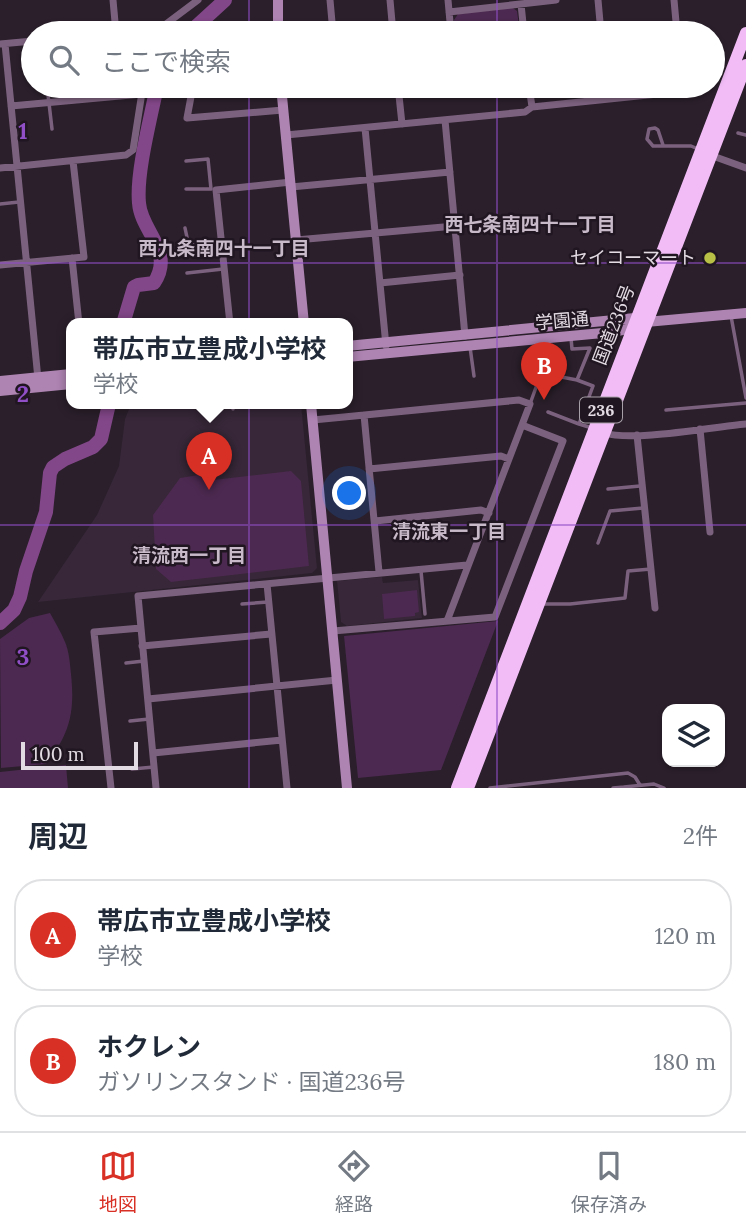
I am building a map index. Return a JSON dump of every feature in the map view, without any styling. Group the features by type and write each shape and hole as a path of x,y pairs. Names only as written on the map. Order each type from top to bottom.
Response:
{"highway":[{"name":"国道236号","path":"725,96 746,33"},
{"name":"国道236号","path":"457,788 599,431 606,395 706,153 746,65"},
{"name":"国道236号","path":"706,153 724,98"},
{"name":"国道236号","path":"468,788 538,604 637,323"}],"street":[{"path":"113,0 115,21"},
{"path":"170,21 198,0"},
{"path":"278,0 278,21"},
{"path":"330,0 332,21"},
{"path":"390,0 392,21"},
{"path":"448,0 450,21"},
{"path":"449,12 556,0"},
{"path":"598,0 600,21"},
{"path":"674,0 676,21"},
{"path":"521,4 523,21"},
{"path":"21,42 3,44 39,382"},
{"path":"11,106 85,98"},
{"path":"0,168 126,155 133,150 142,98"},
{"path":"191,98 187,118 283,110"},
{"path":"282,98 303,318"},
{"path":"399,98 402,124"},
{"path":"531,98 532,107"},
{"path":"286,135 525,112 532,107 619,98"},
{"path":"445,120 467,340"},
{"path":"365,128 386,348"},
{"path":"706,153 746,168"},
{"path":"0,265 84,257 73,161"},
{"path":"229,318 214,189 450,172"},
{"path":"296,240 455,226"},
{"path":"72,258 78,318"},
{"path":"380,283 460,275"},
{"name":"学園通","path":"353,356 386,348 746,313"},
{"name":"学園通","path":"353,346 386,348"},
{"path":"0,391 66,375"},
{"path":"0,380 66,384"},
{"path":"313,420 519,400 530,404 447,621"},
{"path":"312,409 347,788"},
{"path":"364,415 379,572"},
{"path":"599,431 616,436 638,435 746,424"},
{"path":"332,631 495,617 563,441 523,425"},
{"path":"700,429 710,533"},
{"path":"638,435 654,608"},
{"path":"369,470 501,456 509,459"},
{"path":"374,521 481,510 489,513"},
{"path":"156,788 138,596 467,565"},
{"path":"267,584 286,788"},
{"path":"111,788 94,632 141,628"},
{"path":"142,646 271,634"},
{"path":"148,699 337,680"},
{"path":"153,753 282,740"}],"lane":[{"path":"48,98 52,129"},
{"path":"663,145 659,130 649,129 649,144 653,146 691,146 706,153"},
{"path":"738,133 746,135"},
{"path":"186,161 208,159 214,189 186,189"},
{"path":"0,204 20,202"},
{"path":"185,228 188,243 195,246 222,243"},
{"path":"187,273 224,269"},
{"path":"666,410 746,401 731,314"},
{"path":"570,331 572,349 590,348 577,380"},
{"path":"467,340 474,376"},
{"path":"530,404 539,379 551,375 593,386 579,425"},
{"path":"592,390 606,395"},
{"path":"548,412 599,431"},
{"path":"608,489 642,485"},
{"path":"598,543 610,511 645,508"},
{"path":"421,569 425,614"},
{"path":"538,604 570,604 625,598 628,571 651,569"},
{"path":"242,604 268,602"},
{"path":"126,663 144,661"},
{"path":"130,721 149,719"},
{"path":"132,769 154,767"},
{"path":"490,788 628,773 635,777 640,785"},
{"path":"541,781 542,788"},
{"path":"616,788 654,783 664,788"},
{"path":"624,787 631,788"}],"shaded area":[{"path":"513,8 517,11 518,21 454,21 458,14"},
{"path":"129,409 301,409 317,568 312,573 38,602 97,515 119,466 125,419"},
{"path":"291,471 301,481 309,566 171,582 156,569 153,515 180,478 199,475 205,481"},
{"path":"382,577 383,583 418,580 422,618 347,626 341,622 337,581"},
{"path":"417,590 419,612 415,613 415,616 384,619 382,594"},
{"path":"50,613 69,657 72,700 66,732 46,764 1,768 0,639 29,618"},
{"path":"498,621 441,770 358,778 344,636"},
{"path":"66,765 68,788 0,788 0,772"}],"waterway":[{"path":"202,21 225,0"},
{"path":"125,318 134,287 154,283 161,261 139,203 142,161 155,98"},
{"path":"0,623 14,610 20,597 46,512 53,467 93,447 101,439 108,409"}],"place":[{"name":"セイコーマート","path":"710,258"},
{"name":"ホクレン","path":"544,400"},
{"name":"帯広市立豊成小学校","path":"209,490"}],"district":[{"name":"西七条南四十一丁目","path":"530,224"},
{"name":"西九条南四十一丁目","path":"224,248"},
{"name":"清流東一丁目","path":"449,531"},
{"name":"清流西一丁目","path":"189,555"}]}
